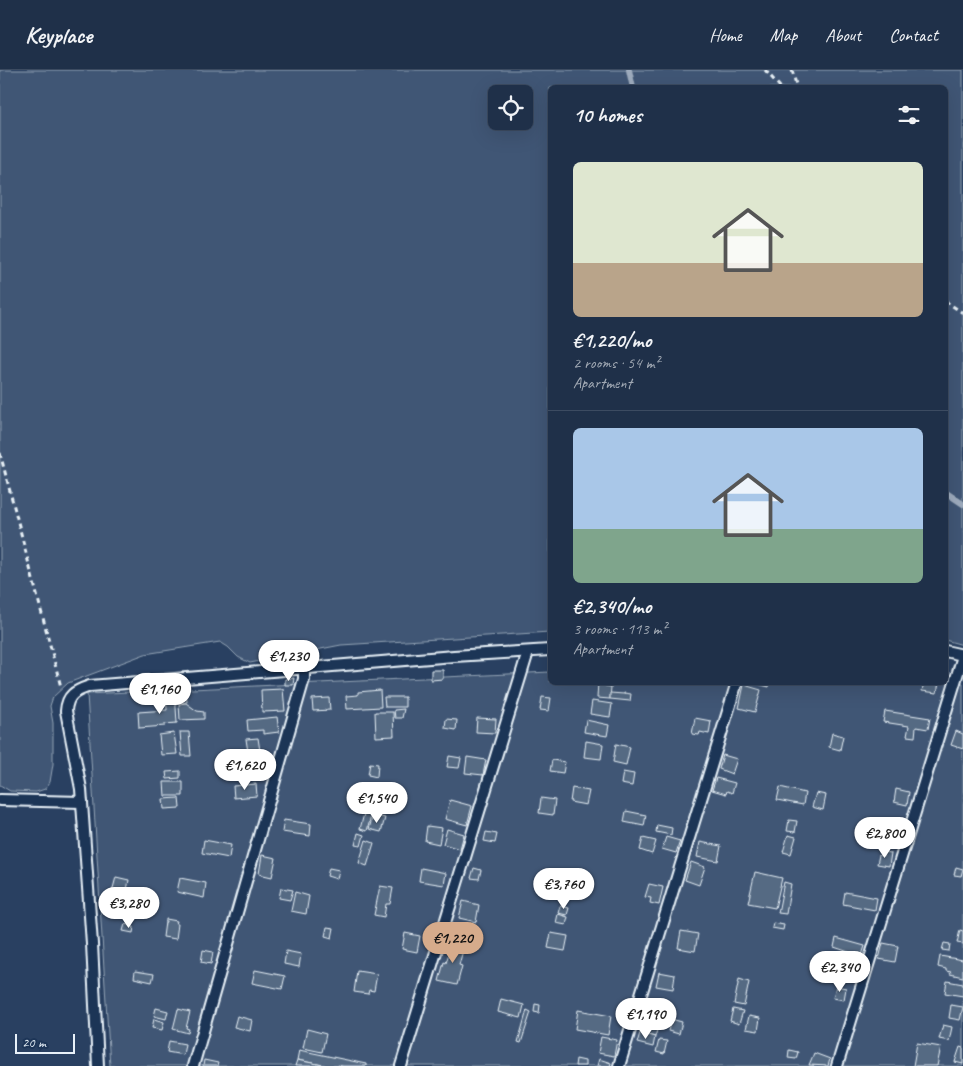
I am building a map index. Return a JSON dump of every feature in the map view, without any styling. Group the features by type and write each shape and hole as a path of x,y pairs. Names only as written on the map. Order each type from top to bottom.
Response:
{"lane":[{"path":"98,1066 81,789 66,711 67,701 74,693 90,686 454,656 548,650"},
{"path":"401,1066 528,652"},
{"path":"838,1066 963,655 948,652"},
{"path":"193,1066 304,679 304,669"},
{"path":"619,1066 736,685"},
{"path":"0,800 82,802"}],"path":[{"path":"765,70 778,85"},
{"path":"792,70 796,85"},
{"path":"948,303 963,312"},
{"path":"0,453 62,692 67,701"}],"shaded area":[{"path":"0,70 963,70 963,645 948,641 948,85 548,85 548,632 341,645 250,663 238,657 220,642 145,654 68,683 53,697 50,706 53,723 53,764 50,782 45,789 36,792 10,791 0,785"},
{"path":"548,672 548,685 948,685 948,680 963,683 963,1066 110,1066 87,694"}],"building":[{"path":"431,670 443,670 443,679 431,680"},
{"path":"294,678 293,685 285,685 285,679"},
{"path":"598,685 611,687 610,699 597,698"},
{"path":"744,685 761,690 755,712 739,708"},
{"path":"923,685 938,685 937,693 922,691"},
{"path":"186,687 187,702 179,703 178,688"},
{"path":"283,689 285,711 262,712 261,690"},
{"path":"380,690 381,707 347,709 346,696 358,695 358,692"},
{"path":"175,692 177,723 139,728 138,712 167,710 166,693"},
{"path":"610,693 631,694 630,701 610,699"},
{"path":"384,697 405,697 405,707 385,707"},
{"path":"542,697 551,698 549,711 540,710"},
{"path":"329,698 330,710 313,711 312,699"},
{"path":"592,701 612,704 610,717 590,714"},
{"path":"186,703 197,711 204,712 204,719 180,720 179,704"},
{"path":"404,709 402,718 395,718 394,710"},
{"path":"885,711 930,718 928,729 916,727 915,737 907,736 909,726 883,722"},
{"path":"375,712 393,712 394,736 376,737"},
{"path":"277,717 279,732 263,734 263,730 248,731 247,720"},
{"path":"477,718 496,719 495,733 476,732"},
{"path":"695,718 711,721 709,734 700,732 699,735 692,734"},
{"path":"446,719 457,720 456,730 445,728"},
{"path":"586,720 609,725 607,736 584,732"},
{"path":"956,731 963,734 963,749 951,745"},
{"path":"180,732 189,732 191,756 182,756"},
{"path":"174,733 177,754 161,755 159,735"},
{"path":"832,733 843,736 840,750 829,747"},
{"path":"258,738 260,751 248,752 246,739"},
{"path":"586,741 603,744 601,759 584,757"},
{"path":"616,744 630,747 626,765 613,762"},
{"path":"723,755 737,759 732,774 719,769"},
{"path":"449,756 461,758 459,768 447,767"},
{"path":"467,757 486,760 483,775 465,773"},
{"path":"552,760 565,762 563,773 550,771"},
{"path":"370,763 378,764 377,777 368,775"},
{"path":"180,771 180,778 167,779 166,772"},
{"path":"623,772 634,774 632,786 621,784"},
{"path":"716,778 735,783 732,793 727,791 726,794 712,790"},
{"path":"164,782 183,782 183,796 165,796"},
{"path":"256,784 257,796 234,798 233,786"},
{"path":"780,787 805,793 803,805 777,800"},
{"path":"572,788 589,791 586,805 570,802"},
{"path":"896,789 909,792 907,805 894,802"},
{"path":"381,793 386,794 383,815 377,814"},
{"path":"816,793 826,795 823,810 812,807"},
{"path":"179,798 180,808 164,809 163,799"},
{"path":"541,798 555,800 553,815 539,813"},
{"path":"450,800 472,806 467,825 445,819"},
{"path":"365,810 372,812 367,831 360,829"},
{"path":"626,811 646,815 644,826 624,822"},
{"path":"373,815 385,818 381,832 369,829"},
{"path":"284,820 311,824 310,836 282,832"},
{"path":"789,820 797,821 795,832 787,831"},
{"path":"657,825 672,828 671,835 656,832"},
{"path":"427,826 442,828 439,844 425,841"},
{"path":"447,829 464,834 460,849 443,844"},
{"path":"486,832 497,834 495,843 484,841"},
{"path":"358,833 364,835 361,846 355,845"},
{"path":"788,835 796,837 791,854 783,852"},
{"path":"666,837 680,841 676,853 662,849"},
{"path":"643,838 656,841 652,854 640,850"},
{"path":"204,840 231,845 229,858 202,853"},
{"path":"366,840 374,843 367,866 359,863"},
{"path":"700,842 721,846 718,861 697,857"},
{"path":"884,852 891,853 889,866 877,864 879,855 883,856"},
{"path":"262,855 276,858 272,877 259,874"},
{"path":"691,862 705,867 699,885 685,880"},
{"path":"956,867 963,869 961,876 954,875"},
{"path":"329,868 339,870 337,879 327,876"},
{"path":"421,868 446,873 444,885 419,881"},
{"path":"474,868 481,870 479,879 471,878"},
{"path":"755,872 782,878 775,908 748,903"},
{"path":"116,877 129,880 125,900 111,896"},
{"path":"180,878 206,883 204,898 177,892"},
{"path":"784,882 791,884 786,914 778,913"},
{"path":"649,884 663,887 659,905 650,903 651,898 645,897"},
{"path":"380,886 393,888 390,904 386,904 384,917 374,915"},
{"path":"281,888 293,890 290,900 279,898"},
{"path":"295,892 309,896 306,914 291,911"},
{"path":"845,892 877,898 875,910 843,904"},
{"path":"463,901 479,905 476,922 459,918"},
{"path":"560,906 569,908 567,915 558,913"},
{"path":"558,914 568,917 566,925 556,923"},
{"path":"166,919 177,921 176,939 163,937"},
{"path":"773,923 784,925 783,930 772,928"},
{"path":"125,924 134,927 133,933 123,931"},
{"path":"327,927 334,928 332,938 325,936"},
{"path":"960,930 963,931 963,944 957,943"},
{"path":"681,931 698,934 695,951 678,948"},
{"path":"405,933 420,936 417,952 402,949"},
{"path":"551,933 568,936 565,951 548,948"},
{"path":"836,938 865,946 862,955 859,958 834,947"},
{"path":"453,939 465,943 459,965 462,966 457,985 439,981"},
{"path":"883,943 898,946 895,962 879,959"},
{"path":"944,943 950,944 949,951 942,950"},
{"path":"203,950 213,952 211,964 201,962"},
{"path":"286,951 301,954 299,967 284,964"},
{"path":"940,956 963,960 963,977 950,974 951,972 946,971 946,969 938,967"},
{"path":"255,970 285,976 282,989 252,983"},
{"path":"135,971 154,974 152,982 134,978"},
{"path":"357,971 377,974 374,991 369,990 368,994 354,992"},
{"path":"659,972 675,975 673,989 656,986"},
{"path":"739,979 749,982 744,1006 734,1004"},
{"path":"947,981 963,984 963,996 945,993"},
{"path":"836,986 846,988 844,1000 833,998"},
{"path":"501,999 524,1005 521,1018 498,1012"},
{"path":"535,1004 540,1005 539,1013 534,1012"},
{"path":"951,1005 963,1007 960,1020 949,1018"},
{"path":"156,1008 168,1011 166,1019 154,1016"},
{"path":"178,1009 190,1012 186,1028 189,1029 188,1033 173,1029"},
{"path":"733,1009 743,1011 739,1024 730,1021"},
{"path":"527,1010 531,1012 521,1043 518,1042"},
{"path":"578,1010 611,1016 608,1035 575,1029"},
{"path":"237,1016 252,1020 250,1031 234,1027"},
{"path":"749,1016 760,1018 758,1031 746,1029"},
{"path":"154,1019 164,1022 162,1030 152,1028"},
{"path":"671,1019 682,1022 679,1034 668,1031"},
{"path":"643,1023 658,1027 655,1037 640,1033"},
{"path":"943,1025 952,1027 949,1041 939,1039"},
{"path":"307,1029 326,1034 322,1052 303,1048"},
{"path":"640,1033 655,1037 653,1047 637,1043"},
{"path":"601,1037 617,1040 614,1056 598,1053"},
{"path":"659,1040 667,1041 664,1054 656,1052"},
{"path":"169,1041 185,1044 183,1055 167,1052"},
{"path":"917,1043 941,1047 937,1066 913,1066"},
{"path":"960,1047 963,1048 963,1064 955,1062"},
{"path":"299,1050 366,1064 366,1066 328,1066 297,1060"},
{"path":"789,1050 798,1052 796,1059 788,1058"},
{"path":"814,1053 830,1059 828,1066 809,1065"},
{"path":"576,1059 585,1061 585,1066 575,1066"},
{"path":"599,1059 611,1063 610,1066 597,1066"},
{"path":"204,1060 218,1063 217,1066 203,1066"},
{"path":"297,1060 328,1066 295,1066"}],"waterway":[{"path":"629,70 632,85"},
{"path":"948,494 963,504"}]}
